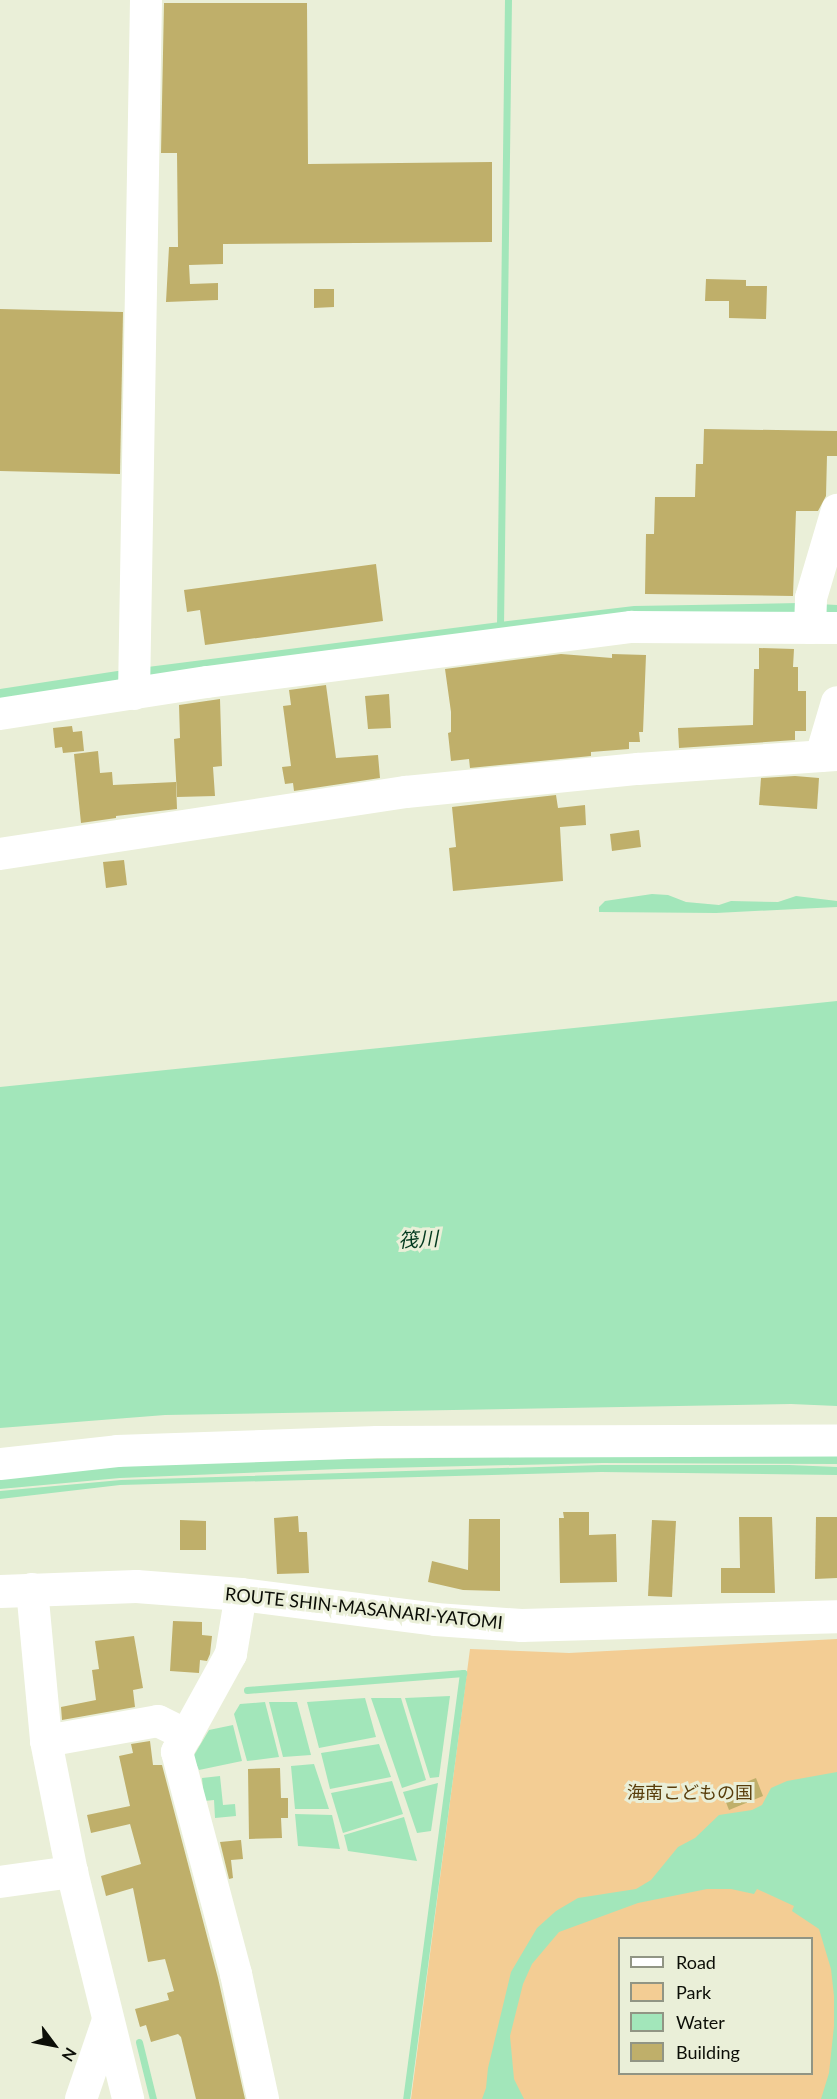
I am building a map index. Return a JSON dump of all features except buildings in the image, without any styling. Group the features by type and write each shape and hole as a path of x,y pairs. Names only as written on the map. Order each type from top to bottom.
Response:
{"main road":[{"name":"ROUTE SHIN-MASANARI-YATOMI","path":"16,1590 136,1586 241,1594 435,1619 521,1625 837,1616"}],"street":[{"path":"133,683 146,0"},
{"path":"0,714 133,683 631,627 817,619 837,510"},
{"path":"0,854 406,792 638,769 829,755 837,702"},
{"path":"0,1464 117,1451 377,1442 837,1440"},
{"path":"16,1590 72,1872 128,2099"},
{"path":"241,1594 231,1654 177,1752 236,1974 263,2099"},
{"path":"46,1741 158,1721 187,1735"},
{"path":"0,1882 72,1872"},
{"path":"81,2099 108,2020"}],"green space":[{"name":"海南こどもの国","path":"837,1639 837,2099 411,2099 470,1649 569,1653"}],"water":[{"path":"799,603 837,605 837,615 0,700 0,689 124,670 500,622 634,606"},
{"path":"652,894 668,895 686,902 719,905 731,901 778,902 796,896 837,901 837,907 716,913 599,912 599,907 605,901"},
{"name":"筏川","path":"837,1001 837,1406 791,1404 165,1415 0,1428 0,1087"},
{"path":"837,1453 837,1464 602,1463 340,1469 120,1478 0,1489 0,1476 122,1462"},
{"path":"602,1465 837,1467 837,1475 601,1472 120,1485 0,1499 0,1491 121,1480"},
{"path":"450,1696 439,1777 430,1778 405,1698"},
{"path":"365,1698 376,1737 319,1748 307,1702"},
{"path":"371,1698 401,1698 426,1780 402,1788"},
{"path":"265,1702 279,1757 247,1761 234,1714 240,1704"},
{"path":"269,1702 297,1702 311,1755 283,1757"},
{"path":"233,1725 242,1761 199,1770 193,1757 209,1730"},
{"path":"379,1744 391,1777 330,1789 321,1753"},
{"path":"314,1764 329,1809 295,1809 291,1766"},
{"path":"837,1772 837,2099 821,2099 829,2073 834,2026 834,1996 831,1969 819,1929 792,1911 794,1906 757,1889 754,1894 731,1889 707,1889 638,1903 559,1932 532,1964 523,1984 510,2036 514,2079 524,2099 482,2099 511,1972 537,1928 556,1911 578,1898 636,1889 651,1880 678,1847 695,1838 719,1815 752,1810 762,1805 771,1788 787,1781"},
{"path":"220,1776 223,1805 235,1804 236,1816 215,1818 214,1800 204,1801 202,1778"},
{"path":"392,1781 403,1814 343,1833 331,1793"},
{"path":"438,1783 431,1831 417,1833 403,1792"},
{"path":"295,1814 332,1815 340,1849 298,1846"},
{"path":"404,1817 417,1861 348,1851 344,1835"}],"waterway":[{"path":"500,627 508,0"},
{"path":"247,1690 463,1673 406,2099"},
{"path":"139,2042 153,2099"}]}
